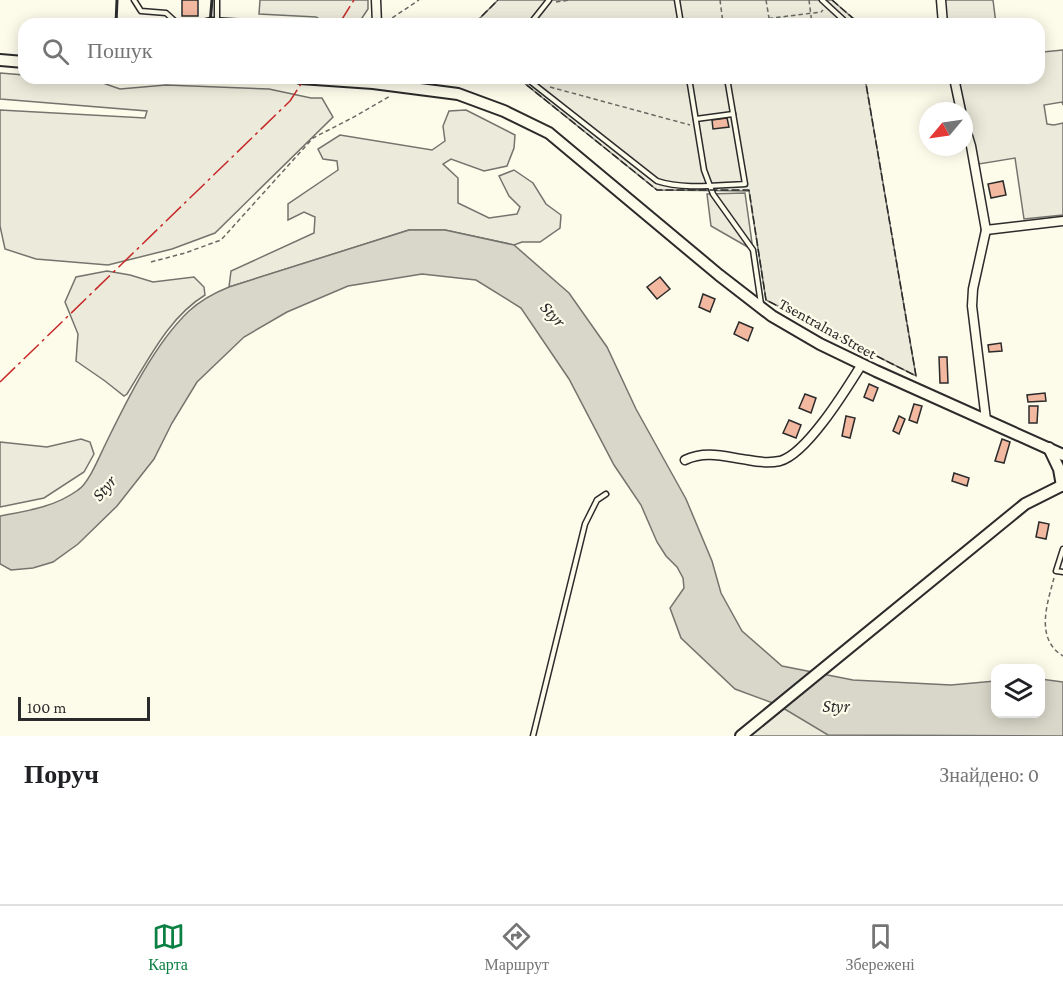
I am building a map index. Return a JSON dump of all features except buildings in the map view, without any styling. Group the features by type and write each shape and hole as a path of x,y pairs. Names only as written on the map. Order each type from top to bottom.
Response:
{"street":[{"path":"376,0 377,18"},
{"path":"940,0 942,18"},
{"path":"0,60 18,62"},
{"name":"Tsentralna Street","path":"390,84 458,94 504,111 540,128 549,133 761,308 820,344 1063,455"},
{"path":"955,84 959,102"},
{"path":"973,156 986,230 973,289 972,306 986,420"},
{"path":"986,230 1063,220"},
{"path":"685,460 694,455 711,454 759,462 781,461 797,450 834,410 862,364"},
{"path":"741,736 1025,504 1062,486 1059,469 1049,447"}],"lane":[{"path":"134,0 141,11 166,13 172,18"},
{"path":"217,0 217,18"},
{"path":"677,0 680,18"},
{"path":"822,0 842,18"},
{"path":"535,18 548,2"},
{"path":"690,84 704,170 713,194 753,250 761,308"},
{"path":"535,85 657,181 668,185 745,184 728,84"},
{"path":"696,119 733,114"},
{"path":"533,736 585,524 597,500 606,494"},
{"path":"1063,549 1056,571 1063,572"}],"path":[{"path":"391,18 419,0"},
{"path":"548,2 570,0"},
{"path":"720,0 722,18"},
{"path":"766,0 769,18 821,12 828,5"},
{"path":"809,0 811,18"},
{"path":"535,85 697,126"},
{"path":"151,262 220,240 313,138 352,118 403,87"},
{"path":"1056,571 1046,608 1045,634 1058,653 1063,656"}],"shaded area":[{"path":"260,0 368,0 368,9 362,18 259,14"},
{"path":"498,0 832,0 853,18 480,18"},
{"path":"943,0 993,0 995,18 946,18"},
{"path":"1063,50 1063,105 1062,102 1044,105 1047,124 1063,123 1063,215 1024,219 1015,158 979,164 973,143 973,102 963,102 959,84 1045,84 1045,52"},
{"path":"0,73 18,74 18,84 106,84 120,89 166,85 269,89 311,98 322,98 333,117 215,233 172,249 108,265 36,259 5,249 0,226 0,110 145,118 147,111 0,99"},
{"path":"525,84 866,84 916,376 766,300 749,191 657,190"},
{"path":"466,110 515,135 514,148 507,166 484,171 451,159 443,164 458,178 458,203 489,218 517,214 520,207 509,196 499,176 514,170 533,183 546,204 561,215 560,228 540,242 522,242 514,245 445,230 409,230 229,287 231,271 314,233 315,217 304,212 288,220 288,204 338,170 337,161 323,159 318,149 340,135 432,150 445,141 443,126 449,111"},
{"path":"745,193 753,250 711,226 707,194"},
{"path":"107,271 153,282 194,277 204,287 205,295 192,304 170,327 124,396 76,361 78,334 65,302 76,277"},
{"path":"81,439 90,442 94,454 84,472 44,498 0,507 0,442 47,447"},
{"path":"778,705 1008,734 1018,736 741,736"}],"water":[{"name":"Styr","path":"409,230 445,230 514,245 569,293 607,347 636,409 686,499 712,561 721,593 742,631 782,666 853,680 951,685 991,681 991,718 1045,718 1045,680 1063,682 1063,736 828,735 778,705 735,689 681,638 670,608 684,588 683,578 657,542 641,505 614,465 569,379 521,308 476,280 422,274 348,286 287,312 244,337 197,382 172,423 154,459 117,506 78,544 53,562 33,568 11,570 0,564 0,516 60,501 82,486 94,468 153,355 177,324 194,307 229,287"}],"fence":[{"path":"480,18 498,0"},
{"path":"832,0 853,18"},
{"path":"525,84 657,190 749,190 766,300 916,376 866,84"}],"wall":[{"path":"116,18 117,0"},
{"path":"210,18 212,0"}],"power":[{"path":"343,18 354,0"},
{"path":"0,382 290,101 301,84"}]}
